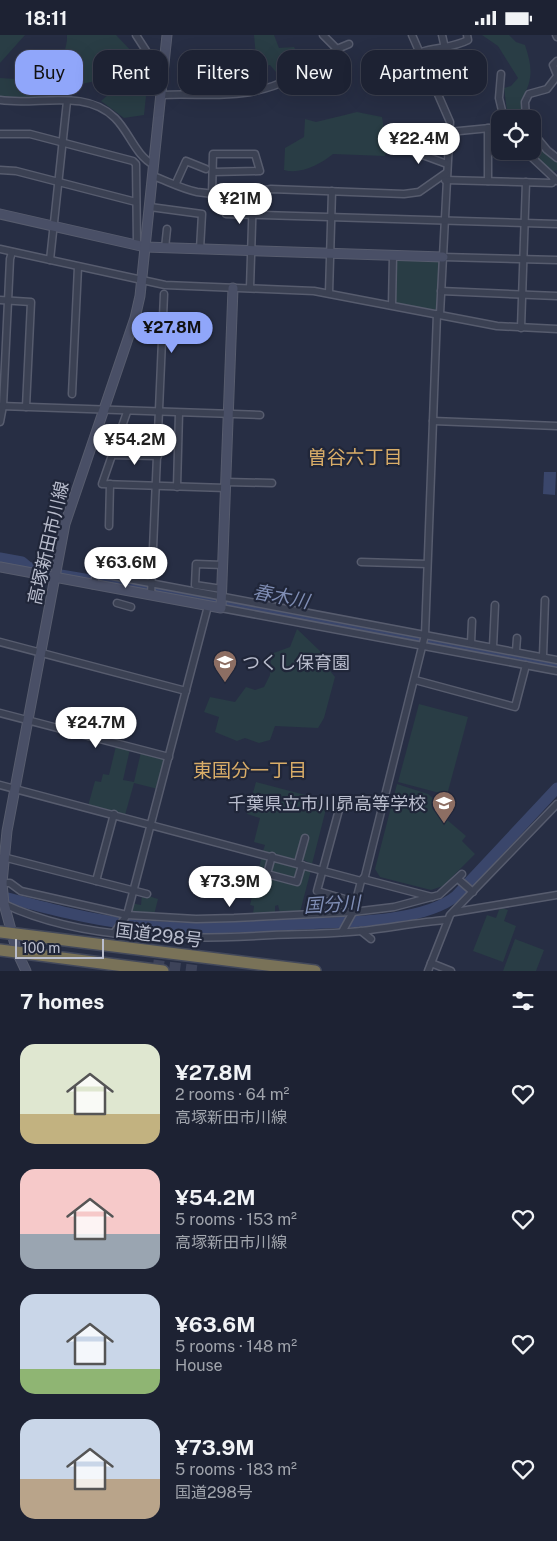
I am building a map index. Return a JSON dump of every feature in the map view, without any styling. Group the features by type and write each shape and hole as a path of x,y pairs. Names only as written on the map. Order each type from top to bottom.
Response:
{"highway":[{"name":"国道298号","path":"6,933 315,971"},
{"name":"国道298号","path":"0,950 163,971"}],"street":[{"path":"136,35 146,50"},
{"name":"高塚新田市川線","path":"166,50 167,35"},
{"path":"323,35 337,49"},
{"path":"412,35 420,50"},
{"path":"442,35 445,48"},
{"path":"433,50 468,40 467,35"},
{"path":"168,95 244,93 267,87 316,67 337,49 349,44"},
{"path":"525,110 525,102 528,94 547,89 557,75 554,65 557,61"},
{"path":"501,74 499,98 502,110"},
{"name":"高塚新田市川線","path":"26,971 6,933 1,885 3,857 54,574 65,524 134,318 142,281 141,245 150,207 162,95"},
{"path":"343,931 352,913 362,880 424,644 433,421 443,257 445,176 450,122 439,95"},
{"path":"0,100 67,101 97,107 115,119 144,159 154,165"},
{"path":"50,260 67,101"},
{"path":"488,128 488,181"},
{"path":"449,132 491,128"},
{"path":"0,134 30,134 133,161 136,164 136,202 141,245"},
{"path":"541,143 557,158"},
{"path":"403,144 409,150 447,164"},
{"path":"176,183 186,161 210,171 260,171 255,154 213,154 210,171 212,194"},
{"path":"153,176 196,191 212,194 253,193 271,189 404,194 419,192 445,176 526,183 552,183 556,180 535,160"},
{"path":"0,170 16,171 136,202"},
{"path":"521,328 526,183"},
{"path":"329,293 332,191"},
{"path":"250,288 253,193"},
{"path":"150,207 202,214 200,249"},
{"path":"0,214 141,245 251,251 557,261"},
{"path":"226,214 557,224"},
{"path":"166,247 167,229"},
{"path":"0,249 165,285 314,291 497,326 557,329"},
{"path":"0,423 12,252"},
{"path":"392,305 393,256"},
{"path":"72,394 78,267"},
{"path":"0,273 9,274"},
{"path":"222,599 233,288"},
{"path":"441,291 557,295"},
{"path":"152,589 164,293"},
{"path":"0,300 31,302 26,407"},
{"path":"2,406 127,412 260,415"},
{"path":"127,412 102,484 177,487 272,483"},
{"path":"177,487 179,413"},
{"path":"433,421 557,426"},
{"path":"120,431 159,434"},
{"path":"112,455 158,456"},
{"path":"109,525 110,484"},
{"path":"361,562 427,564"},
{"path":"223,565 196,564 195,585 222,599 424,644 557,671"},
{"path":"0,567 222,599 425,634 557,660"},
{"path":"152,589 208,606 222,599"},
{"path":"543,656 545,599"},
{"path":"117,603 131,607"},
{"path":"493,647 495,605"},
{"path":"115,932 126,917 208,606"},
{"path":"471,643 472,621"},
{"path":"516,651 517,638"},
{"path":"0,642 186,691"},
{"path":"415,680 514,707 526,665"},
{"path":"0,713 169,757"},
{"path":"0,785 322,870 433,897"},
{"path":"428,971 447,920 472,891 557,804"},
{"path":"340,806 317,891 355,902"},
{"path":"96,881 114,814"},
{"path":"272,856 267,874 297,882 305,838"},
{"path":"3,857 147,894"},
{"path":"1,885 10,883 20,891 126,917 196,919 352,913 381,909 433,897 448,889 460,878 472,891"},
{"path":"454,912 557,895"},
{"path":"2,904 48,919 115,932 195,939 361,931 447,920"},
{"path":"361,931 372,939"},
{"path":"431,963 450,971"}],"shaded area":[{"path":"0,35 25,35 0,63"},
{"path":"67,35 116,35 130,50 93,50 93,82 83,84 83,50 65,50"},
{"path":"254,35 274,35 279,48 294,47 296,50 277,50 277,73 270,65 267,66 267,50 255,50"},
{"path":"482,35 509,35 516,42 525,45 530,66 530,79 521,100 523,110 507,110 504,88 511,86 518,78 498,46"},
{"path":"0,78 15,79 15,95 55,95 18,99 0,96"},
{"path":"108,95 146,96 144,115 124,118 101,101"},
{"path":"357,112 382,117 387,148 385,156 333,154 310,168 297,171 284,170 285,148 304,137 305,119 316,122"},
{"path":"541,144 550,156 557,161 557,170 550,172 539,160 541,160"},
{"path":"393,256 443,257 440,314 392,305"},
{"path":"297,629 320,651 326,666 335,677 324,718 318,728 275,726 270,740 259,743 245,738 237,741 215,732 219,717 204,712 210,697 235,702 246,687 255,690 264,687 270,675 271,654 290,647"},
{"path":"419,704 468,717 447,795 398,782"},
{"path":"116,746 130,749 123,780 134,782 141,752 165,759 158,789 134,783 125,815 88,806 95,781 101,782 103,774 109,775"},
{"path":"256,782 328,801 312,864 297,857 294,859 263,851 265,845 254,842 260,818 247,814"},
{"path":"397,784 428,794 435,800 439,813 466,836 462,841 475,854 443,886 431,890 380,877 375,869"},
{"path":"262,856 268,859 264,876 298,885 303,869 311,870 300,912 280,913 278,905 275,906 275,914 253,914 254,906 250,905"},
{"path":"273,860 296,865 298,868 295,878 271,873"},
{"path":"142,894 158,899 154,915 131,913 129,911 131,903 141,905"},
{"path":"500,907 508,910 504,921 516,926 503,962 473,951 487,915 496,918"},
{"path":"515,939 544,950 536,971 503,971"}],"water":[{"path":"544,472 556,472 555,495 543,494"}],"waterway":[{"name":"春木川","path":"0,558 22,562 28,567 49,573 102,582 106,580 557,665"},
{"name":"国分川","path":"0,896 91,918 144,926 189,928 338,923 403,916 442,905 456,896 557,788"}],"tunnel":[{"path":"153,965 199,971"}],"place":[{"name":"つくし保育園","path":"225,683"},
{"name":"千葉県立市川昴高等学校","path":"444,824"}],"district":[{"name":"曽谷六丁目","path":"355,457"},
{"name":"東国分一丁目","path":"250,770"}]}
